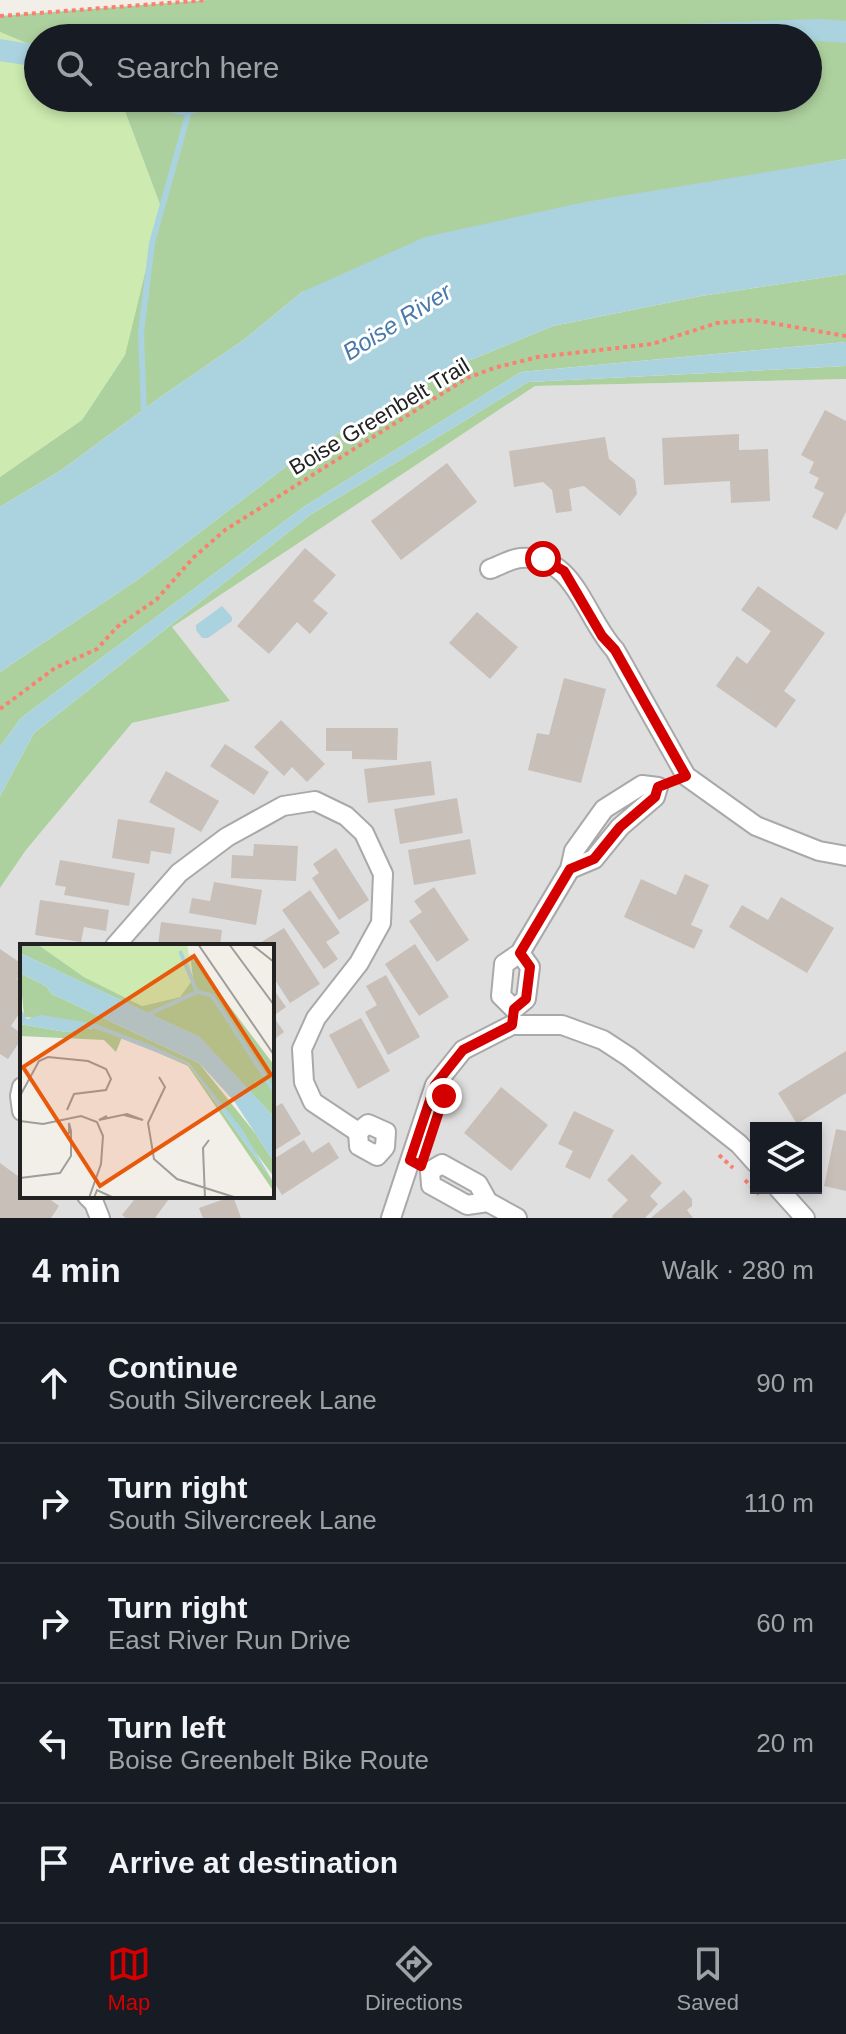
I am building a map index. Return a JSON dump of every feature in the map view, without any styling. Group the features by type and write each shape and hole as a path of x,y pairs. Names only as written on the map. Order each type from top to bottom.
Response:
{"street":[{"path":"490,569 517,558 543,559 564,571 602,636 615,650 686,776 756,826 819,851 846,856"},
{"path":"513,1017 501,996 504,964 520,953 570,869 594,859 620,827 655,797 658,787 686,776"},
{"path":"117,944 179,873 227,837 283,806 315,801 346,816 364,833 383,874 381,923 359,963 316,1018 302,1049 304,1082 313,1102 358,1132 368,1124 386,1132 385,1147 430,1171 442,1164 478,1184 488,1202 517,1218"},
{"path":"391,1218 435,1085 463,1050 513,1017 562,1025 603,1040 739,1144 750,1156"},
{"path":"771,1194 805,1218"},
{"path":"89,1198 100,1218"}],"path":[{"path":"0,16 207,0"},
{"name":"Boise Greenbelt Trail","path":"0,709 55,668 97,649 117,627 157,599 194,557 225,530 467,378 538,357 652,344 717,323 754,320 846,336"},
{"path":"715,1151 734,1169"},
{"path":"743,1178 750,1182"}],"shaded area":[{"path":"846,379 846,1218 0,1218 0,888 26,850 132,723 229,701 171,627 535,386"}],"green space":[{"path":"207,0 846,0 846,159 767,173 302,292 245,339 60,471 0,507 0,477 82,420 125,355 161,207 125,112 822,112 822,24 24,24 24,42 0,32 0,16"},
{"path":"0,32 24,42 24,112 125,112 161,207 125,355 82,420 0,477"},
{"path":"846,274 846,342 521,372 305,506 21,718 0,747 0,672 140,578 301,455 451,368 553,326 701,296"},
{"path":"846,366 846,379 535,386 172,627 230,701 132,723 26,850 0,888 0,796 34,733 310,515 528,382"}],"water":[{"name":"Boise River","path":"846,159 846,274 701,296 553,326 451,368 301,455 140,578 0,672 0,507 60,471 245,339 302,292 425,237 585,202"},
{"path":"846,342 846,366 528,382 310,515 34,733 0,796 0,747 21,718 305,506 521,372"},
{"path":"222,606 232,621 208,638 202,638 196,625"}],"building":[{"path":"825,410 846,421 846,512 837,530 812,517 824,493 814,488 819,478 809,473 814,462 801,455"},
{"path":"739,434 739,450 768,449 770,501 731,503 730,481 664,485 662,438"},
{"path":"605,437 609,459 635,480 637,494 620,516 584,486 569,489 572,511 556,513 552,490 543,482 514,487 509,451"},
{"path":"447,463 477,502 401,560 371,521"},
{"path":"305,548 336,575 313,601 328,613 310,634 297,622 269,654 237,626"},
{"path":"758,586 825,633 784,691 796,700 776,728 716,686 737,656 747,664 771,631 741,610"},
{"path":"477,612 518,647 490,679 449,643"},
{"path":"564,678 606,689 581,783 528,770 537,733 549,735"},
{"path":"281,720 325,764 307,782 292,767 284,776 254,747"},
{"path":"326,728 398,728 397,760 352,759 352,751 326,751"},
{"path":"225,744 269,772 254,795 210,766"},
{"path":"431,761 435,795 368,803 364,769"},
{"path":"166,771 219,801 201,832 149,802"},
{"path":"457,798 463,833 400,844 394,809"},
{"path":"118,819 175,828 171,854 151,851 149,864 112,858"},
{"path":"470,839 476,874 414,885 408,850"},
{"path":"254,844 298,846 296,881 231,878 232,855 253,856"},
{"path":"336,848 369,900 339,920 312,878 319,873 313,864"},
{"path":"60,860 135,873 129,906 64,895 66,887 55,885"},
{"path":"685,874 709,885 691,925 703,930 694,949 624,917 641,879 676,895"},
{"path":"214,882 262,890 256,925 189,913 192,898 210,901"},
{"path":"434,887 469,940 437,962 409,921 422,912 414,901"},
{"path":"310,890 340,933 326,942 338,959 324,969 282,910"},
{"path":"781,897 834,928 807,973 729,927 742,905 768,920"},
{"path":"40,900 109,910 106,931 84,927 81,942 35,935"},
{"path":"161,922 222,930 220,944 158,944"},
{"path":"284,928 320,984 290,1003 274,978 274,944 258,944"},
{"path":"415,944 449,997 419,1016 385,964"},
{"path":"0,949 20,963 17,979 20,981 20,1012 11,1026 20,1033 20,1041 8,1059 0,1054"},
{"path":"386,975 420,1037 388,1055 365,1012 377,1005 366,986"},
{"path":"274,990 286,1007 274,1015"},
{"path":"274,1017 284,1032 274,1040"},
{"path":"361,1018 390,1071 358,1089 329,1035"},
{"path":"846,1051 846,1093 800,1122 796,1122 778,1093"},
{"path":"501,1087 548,1125 511,1171 464,1133"},
{"path":"282,1103 301,1134 274,1151 274,1108"},
{"path":"574,1111 614,1130 590,1179 565,1167 573,1151 558,1144"},
{"path":"836,1129 846,1131 846,1191 824,1186"},
{"path":"304,1140 312,1153 329,1142 339,1158 282,1195 274,1182 274,1159"},
{"path":"632,1154 662,1183 650,1196 658,1204 645,1218 613,1218 628,1200 607,1180"},
{"path":"0,1163 20,1178 20,1198 52,1198 51,1200 59,1206 51,1218 0,1218"},
{"path":"684,1190 692,1199 692,1206 687,1210 693,1218 651,1218"},
{"path":"132,1198 170,1198 155,1218 126,1218 122,1215 134,1200"},
{"path":"234,1198 241,1218 203,1218 199,1208"}],"waterway":[{"path":"822,30 846,32"},
{"path":"0,50 24,54"},
{"path":"144,415 141,333 152,243 189,112"}],"route":[{"path":"444,1096 421,1166 410,1160 435,1085 463,1050 512,1025 514,1009 526,999 530,967 520,953 570,869 594,859 620,827 655,797 658,787 686,776 615,650 602,636 574,585 564,571 543,559"}]}
